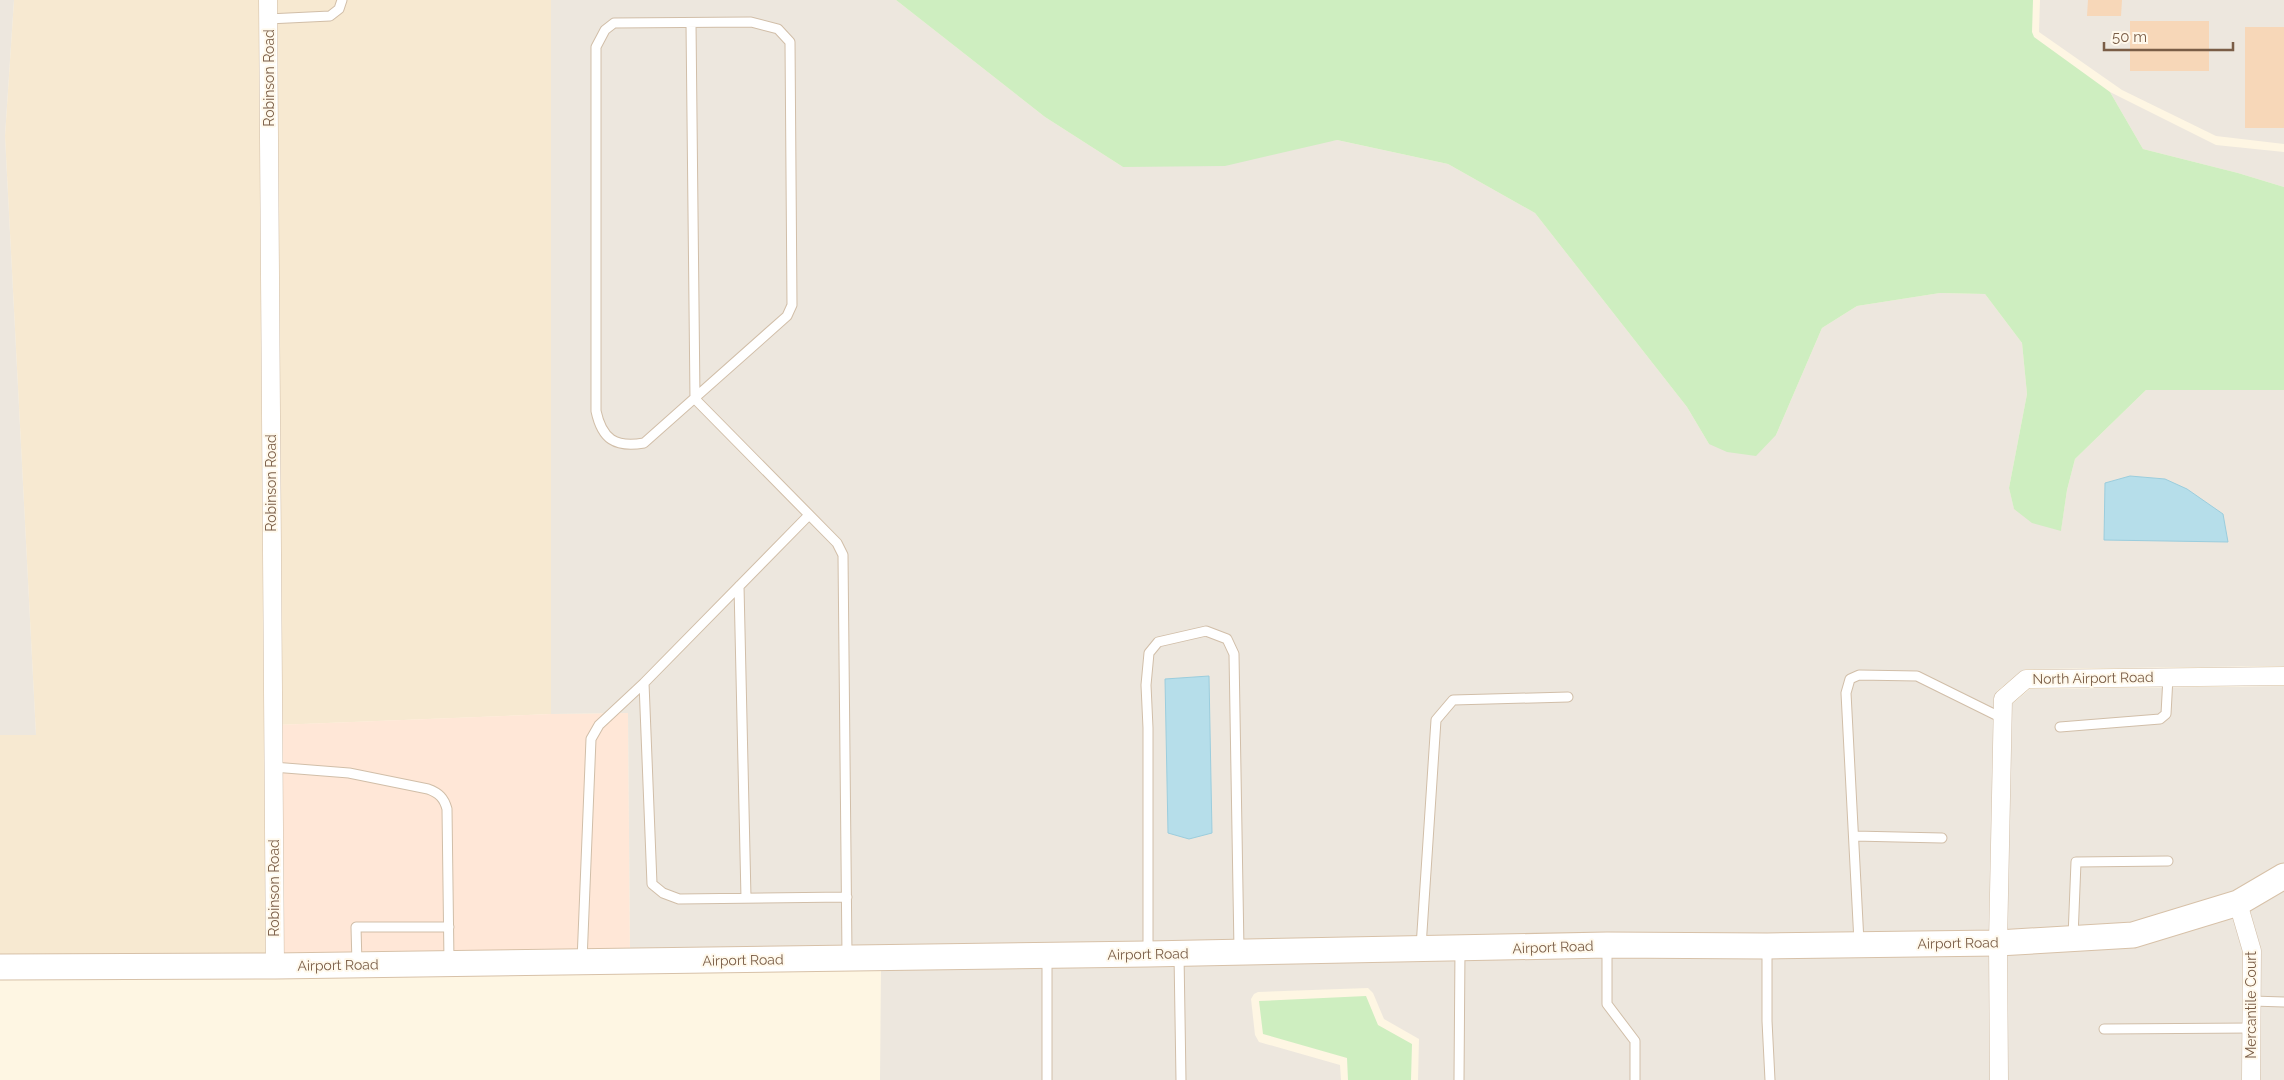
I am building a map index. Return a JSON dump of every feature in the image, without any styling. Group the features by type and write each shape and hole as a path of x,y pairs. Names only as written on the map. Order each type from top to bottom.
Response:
{"street":[{"name":"Robinson Road","path":"268,0 275,966"},
{"name":"North Airport Road","path":"1999,1080 1998,943 2003,699 2026,678 2284,676"},
{"name":"Airport Road","path":"0,967 275,966 1178,954 1607,945 1767,946 1998,943 2134,935 2238,902 2284,876"},
{"name":"Mercantile Court","path":"2238,902 2252,950 2252,1080"}],"lane":[{"path":"268,19 330,16 340,9 342,0"},
{"path":"750,22 766,24 778,29 790,42 792,305 786,316 695,398 644,442 627,446 613,441 599,427 596,410 596,47 605,30 614,23 750,22"},
{"path":"691,23 695,398 837,543 843,554 847,958"},
{"path":"582,962 590,739 599,725 644,683 809,514"},
{"path":"739,586 746,898"},
{"path":"1148,954 1148,728 1146,685 1149,652 1158,642 1206,631 1227,639 1234,654 1239,953"},
{"path":"1860,945 1846,693 1850,678 1859,674 1917,676 2002,718"},
{"path":"2060,727 2160,719 2166,714 2168,677"},
{"path":"644,683 652,884 663,893 679,899 847,896"},
{"path":"1420,950 1436,720 1453,700 1568,697"},
{"path":"273,766 349,773 428,789 444,798 447,809 449,963"},
{"path":"1854,836 1942,838"},
{"path":"2073,938 2076,862 2168,860"},
{"path":"357,964 356,926 448,926"},
{"path":"1607,945 1607,1004 1636,1041 1635,1080"},
{"path":"1767,946 1767,1021 1770,1080"},
{"path":"1459,1080 1460,949"},
{"path":"1178,954 1181,1080"},
{"path":"1047,1080 1048,955"},
{"path":"2252,1001 2284,1002"},
{"path":"2104,1028 2252,1028"}],"shaded area":[{"path":"0,0 14,0 5,136 36,735 0,735"},
{"path":"14,0 551,0 551,714 276,725 271,956 0,957 0,735 36,735 5,136"},
{"path":"551,0 896,0 1045,117 1123,167 1337,140 1448,164 1535,213 1687,407 1709,444 1776,435 1822,328 1857,306 1940,293 1985,294 2022,343 2027,394 2009,488 2014,508 2061,530 2067,490 2075,459 2146,390 2284,390 2284,666 2026,669 1997,691 1994,699 1989,933 630,951 628,713 551,714","holes":["2130,476 2165,479 2105,483","1209,676 1168,833 1165,680"]},
{"path":"2040,0 2284,0 2284,144 2216,136 2122,90 2039,32"},
{"path":"2110,92 2216,145 2284,152 2284,187 2238,173 2143,149"},
{"path":"2284,686 2284,864 2234,893 2132,925 2007,932 2012,704 2030,689"},
{"path":"628,713 630,951 271,956 276,725 551,714"},
{"path":"2284,887 2284,1080 2260,1080 2261,951 2249,907"},
{"path":"2232,915 2244,952 2243,1080 2008,1080 2007,952"},
{"path":"1989,953 1990,1080 1418,1080 1419,1039 1384,1019 1373,993 1368,988 1258,992 1251,999 1255,1035 1259,1042 1340,1065 1341,1080 880,1080 881,968"}],"green space":[{"path":"896,0 2033,0 2032,32 2034,37 2110,92 2143,149 2238,173 2284,187 2284,390 2146,390 2075,459 2067,490 2061,531 2032,523 2014,509 2009,488 2027,394 2022,343 1985,294 1940,293 1857,306 1822,328 1776,435 1756,456 1727,452 1709,444 1687,407 1535,213 1448,164 1337,140 1225,166 1123,167 1045,117"},
{"path":"1366,996 1378,1025 1412,1044 1411,1080 1348,1080 1347,1058 1263,1034 1259,1001"}],"water":[{"path":"2130,476 2165,479 2187,489 2223,514 2228,542 2104,540 2105,483"},
{"path":"1209,676 1212,833 1189,839 1168,833 1165,679"}],"building":[{"path":"2088,0 2122,0 2121,16 2087,16"},
{"path":"2130,21 2209,21 2209,71 2130,71"},
{"path":"2245,27 2284,27 2284,128 2245,128"}]}
